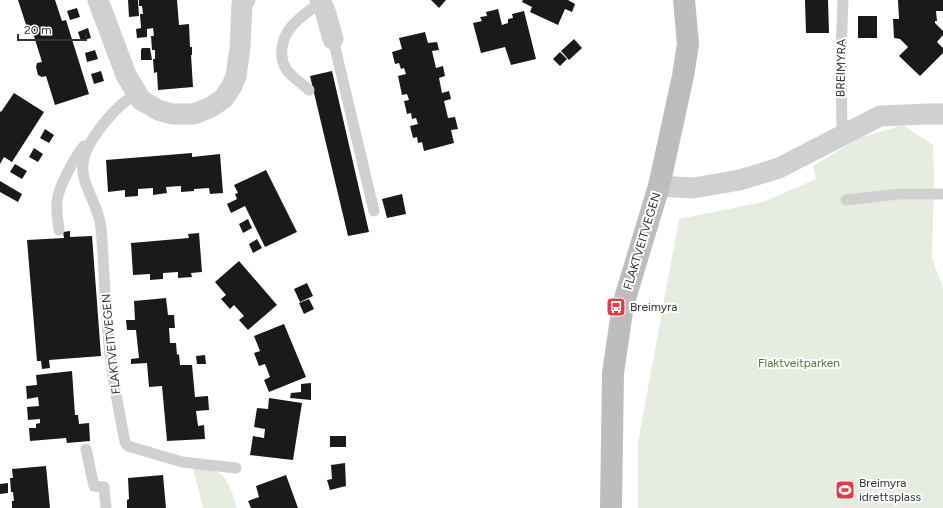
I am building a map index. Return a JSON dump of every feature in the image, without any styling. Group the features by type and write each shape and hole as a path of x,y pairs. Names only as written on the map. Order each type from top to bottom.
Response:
{"main road":[{"name":"FLAKTVEITVEGEN","path":"611,508 613,373 616,350 623,305 659,186 688,44 684,0"}],"street":[{"path":"98,0 126,75 140,100 158,110 172,114 194,114 211,108 223,99 232,86 236,76 240,48 242,4 244,0"},
{"path":"321,1 333,39"},
{"path":"659,186 693,188 740,180 779,168 880,116 943,114"}],"lane":[{"name":"BREIMYRA","path":"842,135 841,55 843,0"},
{"path":"310,90 292,76 286,69 282,60 281,50 286,35 292,25 321,1"},
{"path":"333,39 374,211"},
{"name":"FLAKTVEITVEGEN","path":"59,230 57,202 60,190 79,152 118,108 138,94"},
{"name":"FLAKTVEITVEGEN","path":"94,135 84,158 83,170 86,184 100,222 108,333 114,383 125,442 128,446 182,462 236,468"},
{"path":"846,200 898,194 943,194"},
{"path":"86,449 94,486 104,487 106,508"}],"green space":[{"name":"Flaktveitparken","path":"903,125 933,145 934,181 932,258 943,288 943,508 638,508 638,443 679,219 763,202 816,179 813,166 859,138"},
{"path":"193,468 213,470 224,477 230,487 237,508 203,508"}],"building":[{"path":"18,0 55,0 62,21 66,20 89,94 55,105 46,76 42,77 38,75 36,67 37,63 42,62 33,33 29,34"},
{"path":"128,0 138,0 139,16 129,17"},
{"path":"139,0 177,0 179,25 189,24 190,47 192,47 193,87 158,90 157,72 154,73 153,59 155,59 155,50 152,50 151,36 154,36 153,28 147,29 147,37 137,38 136,29 141,28 140,14 143,14 142,6 139,6"},
{"path":"431,0 446,0 439,8"},
{"path":"523,0 568,0 575,4 572,12 565,9 558,25 530,12 532,7 522,2"},
{"path":"805,0 828,0 829,33 806,33"},
{"path":"898,0 943,0 943,11 936,11 937,21 935,21 935,23 943,31 943,35 937,42 943,48 943,53 920,76 899,56 908,47 900,39 894,38 893,19 899,19"},
{"path":"77,8 80,17 70,20 67,11"},
{"path":"498,9 502,25 508,23 508,19 513,18 512,14 524,11 536,59 511,65 505,47 481,53 473,23 482,21 480,17 487,16 486,12"},
{"path":"858,16 877,16 877,38 858,38"},
{"path":"88,28 91,38 81,41 78,32"},
{"path":"425,32 428,43 437,42 439,50 432,51 436,68 443,66 445,76 439,78 442,93 449,91 451,99 444,101 448,118 455,117 458,129 451,130 454,143 424,151 422,142 418,143 417,137 413,138 410,126 418,124 416,118 412,119 411,113 407,114 404,101 409,100 407,94 402,95 398,76 406,74 404,68 401,69 399,63 395,64 392,52 402,49 399,38"},
{"path":"574,39 582,48 569,60 561,51"},
{"path":"142,48 150,48 152,60 141,60"},
{"path":"95,50 98,59 87,62 85,53"},
{"path":"560,52 567,59 560,66 553,59"},
{"path":"101,71 104,81 94,84 91,74"},
{"path":"332,71 369,232 348,236 310,76"},
{"path":"14,93 44,112 12,162 4,157 0,164 0,111 1,112"},
{"path":"45,129 54,135 49,143 40,138"},
{"path":"34,148 43,154 38,162 29,157"},
{"path":"192,153 192,157 220,154 223,193 210,194 209,188 181,192 181,186 166,187 167,193 153,195 153,188 138,189 138,196 125,197 125,190 108,192 106,160"},
{"path":"15,164 27,171 22,179 10,172"},
{"path":"266,170 297,232 265,247 245,206 231,213 227,204 237,199 235,194 238,193 234,185"},
{"path":"0,181 22,194 18,202 0,192"},
{"path":"402,194 406,214 387,218 382,199"},
{"path":"248,219 252,228 243,233 239,224"},
{"path":"70,231 70,237 92,236 101,356 49,360 50,368 42,369 41,361 37,361 27,240 64,238 63,232"},
{"path":"199,233 202,272 191,273 192,277 178,278 178,272 163,273 163,279 150,280 150,274 133,275 131,243 189,238 188,234"},
{"path":"257,239 262,248 253,253 249,244"},
{"path":"239,261 277,305 248,330 239,320 244,316 234,305 230,309 221,299 226,295 215,282"},
{"path":"307,283 313,296 300,302 294,289"},
{"path":"166,298 168,315 174,315 175,328 169,328 170,343 176,343 180,365 192,365 195,397 208,396 209,410 196,411 198,426 204,425 205,439 167,441 162,386 149,387 147,363 131,364 131,359 139,358 136,330 127,330 126,320 135,320 134,301"},
{"path":"309,299 314,309 304,314 299,303"},
{"path":"284,324 306,377 269,392 264,380 270,377 265,364 259,366 254,353 260,351 254,336"},
{"path":"205,355 206,364 197,364 196,356"},
{"path":"72,371 75,415 78,415 79,424 89,423 90,441 67,443 66,438 30,441 29,428 36,428 36,424 40,423 40,419 28,420 27,407 39,406 38,397 27,399 26,386 37,385 36,375"},
{"path":"311,383 311,400 290,398 291,393 301,392 301,384"},
{"path":"269,398 302,403 293,460 250,455 253,436 264,438 265,429 254,427 257,408 268,409"},
{"path":"330,436 346,436 346,447 330,447"},
{"path":"345,463 346,486 330,490 327,480 332,479 331,465"},
{"path":"46,466 50,508 12,508 12,501 14,501 13,492 11,492 10,478 13,478 12,469"},
{"path":"163,475 166,508 127,508 127,500 129,499 128,478"},
{"path":"286,475 298,508 251,508 248,501 259,497 256,486"},
{"path":"8,483 8,493 0,494 0,484"}],"place":[{"name":"Breimyra","path":"616,307"},
{"name":"Breimyra idrettsplass","path":"845,490"}]}
